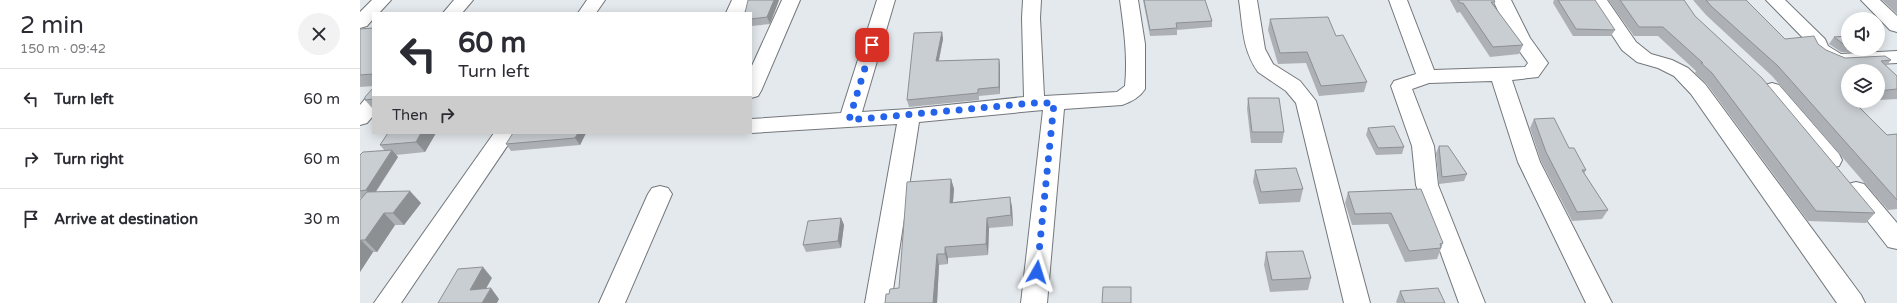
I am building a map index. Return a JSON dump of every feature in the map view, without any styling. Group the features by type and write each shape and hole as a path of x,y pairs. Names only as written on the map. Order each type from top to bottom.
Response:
{"street":[{"path":"360,22 382,0"},
{"path":"453,12 464,0"},
{"path":"588,12 596,0"},
{"path":"735,12 741,0"},
{"path":"752,89 791,0"},
{"path":"849,120 886,0"},
{"path":"1032,0 1031,18 1044,103 1034,303"},
{"path":"752,126 909,116 1044,103 1122,98 1135,89 1136,50 1130,0"},
{"path":"1248,0 1255,49 1265,68 1293,86 1306,101 1357,303"},
{"path":"1398,0 1427,77"},
{"path":"1472,303 1428,185 1422,146 1401,86 1427,77 1531,72 1538,63 1521,39 1502,0"},
{"path":"1598,0 1629,46 1644,58 1665,64 1681,72 1698,89 1852,303"},
{"path":"1775,0 1818,43 1819,50 1838,60 1897,57"},
{"path":"1870,0 1897,26"},
{"path":"1500,74 1529,162 1599,303"},
{"path":"1759,76 1897,240"},
{"path":"360,118 372,104"},
{"path":"878,303 909,116"},
{"path":"387,303 504,134"},
{"path":"612,303 660,194"}],"building":[{"path":"748,0 774,0 767,17 752,19 752,12 745,12"},
{"path":"1144,0 1205,0 1212,21 1176,23 1177,28 1150,30"},
{"path":"1458,0 1494,0 1495,2 1491,2 1523,45 1493,47 1463,3 1460,3"},
{"path":"1558,0 1595,0 1615,30 1576,29"},
{"path":"1620,0 1684,0 1695,16 1762,78 1875,213 1816,211 1712,73 1701,63 1703,63 1663,27 1639,27"},
{"path":"1706,0 1746,0 1785,39 1814,36 1818,44 1826,50 1845,58 1885,56 1891,60 1881,61 1884,64 1841,64 1841,108 1860,108 1887,135 1897,134 1897,200 1778,66"},
{"path":"1328,17 1336,36 1343,35 1367,82 1321,86 1307,52 1280,53 1270,19"},
{"path":"372,28 372,74 360,75 360,29"},
{"path":"942,32 936,61 999,59 999,87 978,89 978,93 907,100 914,33"},
{"path":"1841,36 1841,42 1834,37"},
{"path":"1885,65 1897,76 1897,89 1885,90"},
{"path":"372,89 372,99 365,100 365,97"},
{"path":"1248,98 1279,98 1284,132 1252,132"},
{"path":"1554,118 1569,148 1574,148 1586,170 1582,170 1608,210 1577,212 1546,152 1534,119"},
{"path":"1394,126 1404,147 1378,148 1368,128"},
{"path":"387,134 420,134 416,142 380,145"},
{"path":"512,134 577,134 575,138 506,144"},
{"path":"1439,146 1448,146 1467,174 1442,177"},
{"path":"392,150 366,190 360,191 360,155 363,152"},
{"path":"1296,168 1303,189 1261,192 1255,170"},
{"path":"951,179 950,203 1010,197 1011,215 987,218 986,244 945,247 945,254 937,254 933,303 885,303 886,294 889,294 890,289 899,288 907,182"},
{"path":"1421,189 1443,243 1440,244 1441,248 1409,251 1391,213 1355,214 1348,192"},
{"path":"410,191 393,213 384,213 365,240 360,241 360,200 367,192"},
{"path":"841,218 838,241 803,245 808,221"},
{"path":"1303,251 1311,278 1272,280 1266,252"},
{"path":"483,267 470,290 491,288 482,303 438,303 458,269"},
{"path":"1103,287 1131,287 1131,303 1102,303"},
{"path":"1438,288 1445,303 1405,303 1400,291"}],"route":[{"path":"872,45 849,120 909,116 1034,103 1054,103 1037,272"}]}
